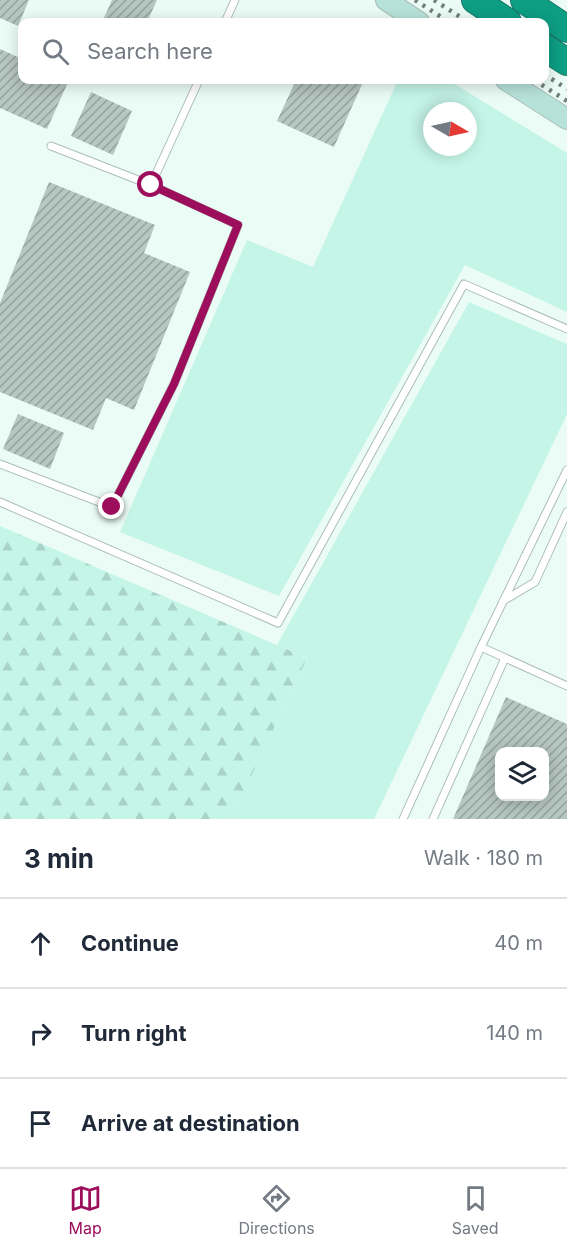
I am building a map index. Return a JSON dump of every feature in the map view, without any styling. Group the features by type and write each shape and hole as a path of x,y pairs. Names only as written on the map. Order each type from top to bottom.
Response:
{"highway":[{"path":"475,0 502,18"},
{"path":"524,0 567,29"},
{"path":"549,50 567,62"}],"main road":[{"path":"386,0 413,18"},
{"path":"512,84 567,119"}],"lane":[{"path":"227,18 235,0"},
{"path":"151,185 197,84"},
{"path":"0,464 112,507 174,384 238,225 151,185 51,146"},
{"path":"0,502 278,623 464,284 567,329"},
{"path":"403,819 481,647 567,470"},
{"path":"503,601 535,582 567,512"},
{"path":"481,647 567,686"},
{"path":"433,819 505,658"}],"green space":[{"path":"396,84 455,84 567,153 567,312 465,265 279,596 120,532 247,240 313,267"},
{"path":"469,302 567,344 567,414 374,819 231,819 307,658 277,645"},
{"path":"0,526 307,658 231,819 0,819"}],"building":[{"path":"0,0 29,0 21,18 18,18 18,26 0,18"},
{"path":"112,0 157,0 149,18 104,18"},
{"path":"0,49 18,57 18,84 67,84 47,129 0,108"},
{"path":"294,84 362,84 334,147 277,121"},
{"path":"91,92 132,111 113,155 71,136"},
{"path":"49,182 155,225 144,253 190,272 134,410 106,398 93,430 0,392 0,303"},
{"path":"18,414 64,433 50,469 3,449"},
{"path":"506,697 567,724 567,819 453,819"}],"railway":[{"path":"415,0 443,18"},
{"path":"434,0 462,18"},
{"path":"549,77 567,89"},
{"path":"540,84 567,101"}],"route":[{"path":"112,507 174,384 238,225 151,185"}]}
